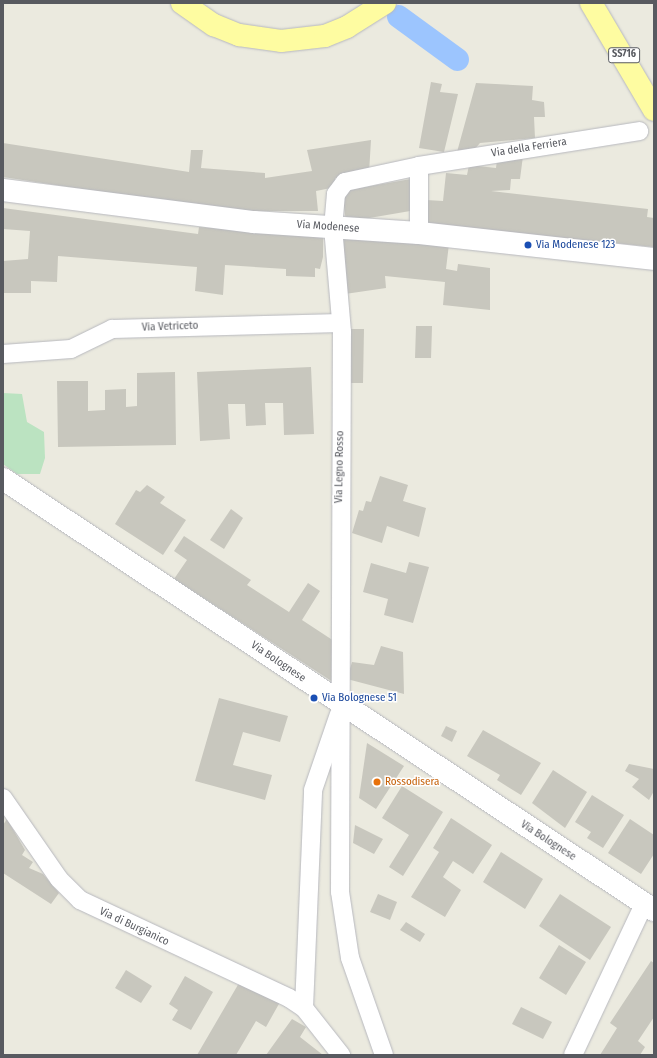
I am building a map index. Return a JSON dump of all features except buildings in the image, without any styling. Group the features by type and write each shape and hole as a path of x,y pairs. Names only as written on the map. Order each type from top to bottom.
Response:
{"main road":[{"path":"182,3 214,25 239,35 281,41 324,36 347,27 385,3"},
{"name":"SS716","path":"591,3 654,110"},
{"name":"Via Modenese","path":"3,190 212,217 334,228 419,233 654,259"},
{"name":"Via Bolognese","path":"3,479 342,706 649,907"}],"street":[{"name":"Via della Ferriera","path":"334,228 336,194 342,184 419,166 639,131"},
{"path":"419,166 419,233"},
{"name":"Via Legno Rosso","path":"334,228 341,323 342,914 360,993 384,1055"},
{"name":"Via Vetriceto","path":"3,354 63,351 105,331 119,328 341,323"},
{"path":"304,1008 313,790 342,706"},
{"name":"Via di Burgianico","path":"3,798 59,879 76,898 229,970 304,1008 341,1055"},
{"path":"573,1055 649,907"}],"green space":[{"path":"3,393 22,394 27,422 44,432 45,458 40,474 17,474 3,464"}],"waterway":[{"path":"398,16 457,59"}],"place":[{"name":"Via Modenese 123","path":"528,245"},
{"name":"Via Bolognese 51","path":"314,698"},
{"name":"Rossodisera","path":"377,782"}]}
